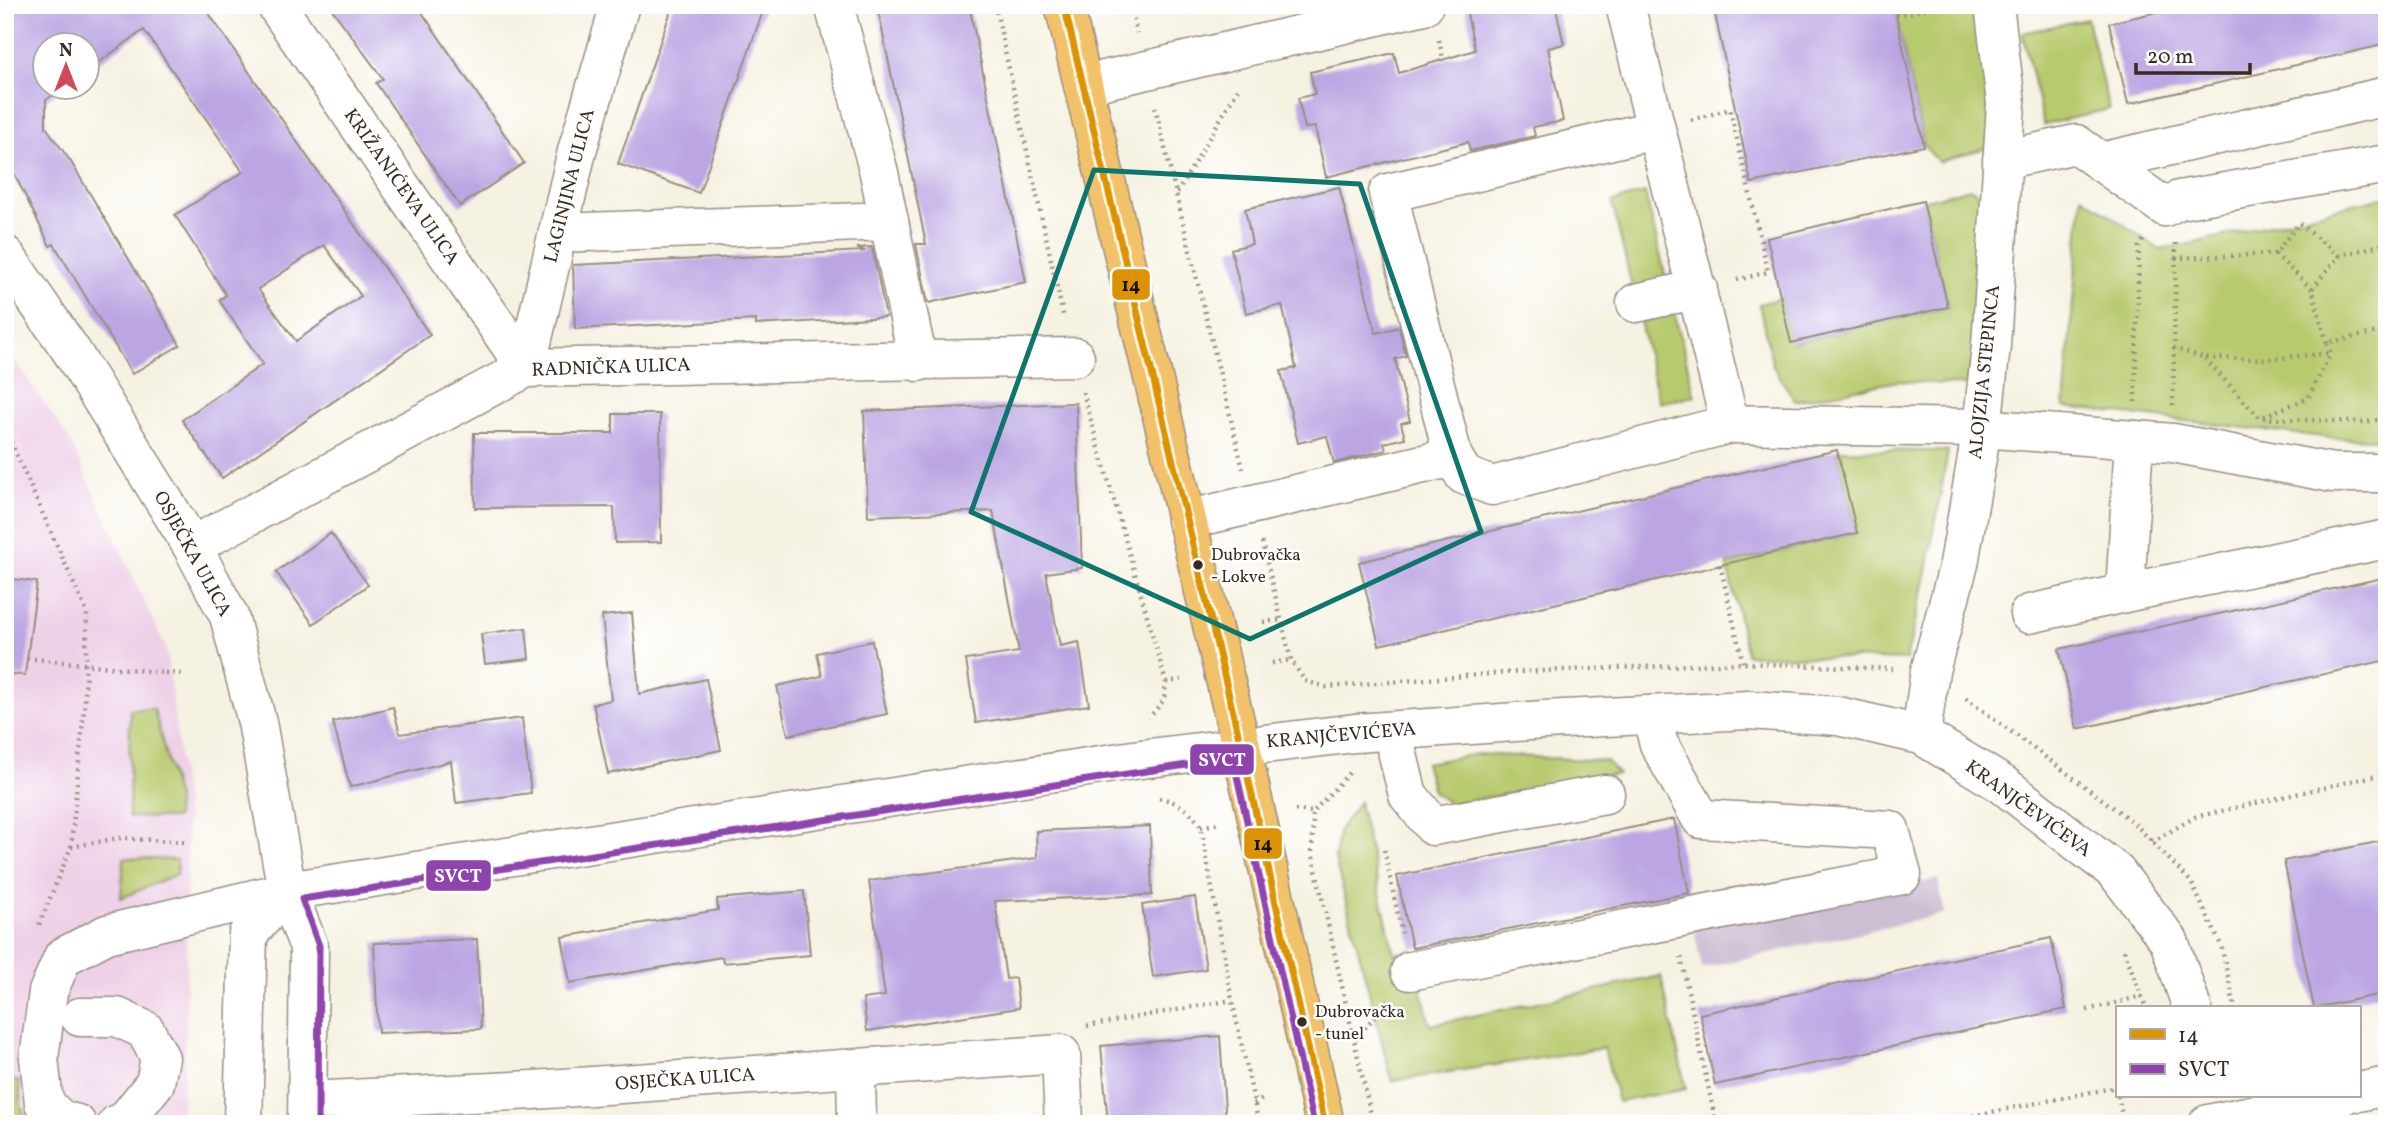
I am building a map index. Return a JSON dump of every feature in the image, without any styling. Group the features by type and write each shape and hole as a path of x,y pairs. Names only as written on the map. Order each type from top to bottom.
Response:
{"main road":[{"path":"1064,5 1241,746 1325,1124"}],"street":[{"name":"KRIŽANIĆEVA ULICA","path":"276,5 526,368"},
{"name":"LAGINJINA ULICA","path":"526,368 577,151 620,5"},
{"path":"834,5 879,173 918,362"},
{"path":"1083,85 1264,43 1325,17 1424,5"},
{"path":"1625,5 1654,130 1698,289 1730,424"},
{"name":"ALOJZIJA STEPINCA","path":"1920,735 1930,671 1959,564 1982,428 1991,346 2006,103 1994,5"},
{"path":"2101,162 2387,96"},
{"path":"1654,130 1388,193 1453,457 1464,475 1492,486 1730,424 1982,428 2173,443 2333,473 2387,473"},
{"path":"2003,160 2076,144 2172,204 2387,164"},
{"path":"558,233 889,221"},
{"name":"OSJEČKA ULICA","path":"5,255 72,352 192,546 229,616 246,677 288,891 309,947 307,1112 533,1090 1061,1054"},
{"path":"1636,303 1698,289"},
{"name":"RADNIČKA ULICA","path":"192,546 526,368 1075,358"},
{"path":"2125,593 2134,440"},
{"path":"1186,520 1453,457"},
{"path":"2029,614 2387,539"},
{"name":"KRANJČEVIĆEVA","path":"77,1124 61,1120 44,1103 39,1058 48,992 63,957 107,934 288,891 1241,746 1394,741 1651,715 1749,710 1838,716 1920,735 2002,784 2116,872 2169,941 2191,1006"},
{"path":"1410,971 1902,875 1891,830 1701,819 1659,744 1651,715"},
{"path":"1394,741 1408,795 1433,826 1605,794"},
{"path":"243,1124 248,934 288,891"},
{"path":"80,1017 117,1017 145,1030 160,1058 155,1083 124,1122 117,1124"},
{"path":"1061,1054 1064,1124"},
{"path":"856,1068 857,1124"},
{"path":"2360,1092 2387,1086"},
{"path":"2216,1116 2329,1098"}],"path":[{"path":"1131,5 1251,504"},
{"path":"1896,16 1942,5"},
{"path":"1176,195 1264,43"},
{"path":"1730,109 1758,219 1768,272"},
{"path":"2172,204 2175,258 2173,443"},
{"path":"2134,440 2139,247 2172,204"},
{"path":"2275,254 2299,223 2339,256"},
{"path":"2312,289 2339,256 2387,243"},
{"path":"2175,258 2275,254 2312,289 2331,353"},
{"path":"2327,344 2387,330"},
{"path":"2173,348 2205,358 2269,359 2331,353"},
{"path":"2260,418 2308,398 2331,353"},
{"path":"2205,358 2260,418 2361,422 2387,419"},
{"path":"5,429 87,613 85,698 71,847 35,935"},
{"path":"1720,565 1743,663"},
{"path":"1263,622 1283,620"},
{"path":"27,658 181,674"},
{"path":"1272,663 1291,660"},
{"path":"1166,682 1181,680"},
{"path":"1326,687 1326,694"},
{"path":"1373,1124 1312,853 1313,812 1347,774 1380,754 1394,741"},
{"path":"2152,842 2195,817 2387,772"},
{"path":"1155,786 1157,798 1174,801 1195,817 1200,827 1232,1000 1259,1124"},
{"path":"1296,810 1313,812"},
{"path":"1200,827 1219,822"},
{"path":"71,847 118,838 186,842"},
{"path":"1356,1040 1410,971 1384,850"},
{"path":"1673,920 1716,1124"},
{"path":"2118,938 2145,1006"},
{"path":"1229,981 1238,982"},
{"path":"2087,1010 2142,996"},
{"path":"1061,1054 1082,1027 1232,1000"},
{"path":"1931,1124 2116,1091"},
{"path":"1254,1104 1264,1098"},
{"path":"2118,1098 2124,1124"}],"highlighted area":[{"path":"1094,170 1360,184 1481,532 1250,639 971,512"}],"shaded area":[{"path":"5,346 69,439 166,648 187,820 186,1027 181,1124 5,1124"},
{"path":"1938,879 1945,914 1702,968 1694,929"}],"green space":[{"path":"1894,5 1980,5 1992,146 1939,162 1924,146"},
{"path":"2087,19 2109,109 2044,125 2022,33"},
{"path":"1970,188 1987,200 1979,352 1965,385 1898,381 1795,401 1773,366 1759,304 1781,298 1792,343 1948,307 1923,201"},
{"path":"1645,193 1695,396 1659,402 1612,202"},
{"path":"2082,196 2159,249 2190,244 2387,196 2387,439 2332,438 2064,407"},
{"path":"1837,450 1948,451 1927,571 1906,660 1747,655 1727,564 1857,533"},
{"path":"130,709 154,709 177,799 176,818 129,817"},
{"path":"1478,754 1607,761 1618,774 1449,804 1433,791 1425,763"},
{"path":"1359,802 1394,954 1412,950 1430,1025 1661,976 1686,1089 1618,1102 1604,1048 1392,1081 1335,859 1339,830"},
{"path":"124,858 177,860 177,874 121,898"},
{"path":"5,1081 19,1081 21,1107 28,1124 5,1124"}],"building":[{"path":"20,5 203,5 430,335 222,478 182,420 263,364 219,300 226,295 175,215 243,172 144,30 102,60 102,32 32,32 32,102 46,102 46,127 71,162 180,345 132,374 54,244 50,246 5,155 5,16","holes":["324,245 361,296 296,341 258,289"]},
{"path":"329,5 417,5 524,163 460,206 376,83 383,79"},
{"path":"673,5 765,5 699,193 618,164"},
{"path":"877,5 969,5 1026,282 928,303 916,244 926,244"},
{"path":"1465,5 1555,5 1564,44 1548,48 1563,121 1533,127 1535,136 1470,151 1468,142 1326,177 1315,127 1305,128 1298,98 1315,94 1310,72 1394,53 1399,73 1475,50"},
{"path":"1713,5 1894,5 1924,146 1751,183"},
{"path":"2188,5 2387,5 2387,44 2128,104 2109,23"},
{"path":"1339,187 1376,333 1399,327 1406,356 1395,359 1410,421 1401,423 1405,438 1384,443 1386,450 1334,463 1327,436 1298,443 1281,371 1296,368 1282,305 1246,313 1231,249 1252,244 1245,209"},
{"path":"1923,201 1948,307 1791,343 1767,238"},
{"path":"872,247 886,317 756,325 756,320 575,329 573,265 865,251 857,248"},
{"path":"1076,403 1082,568 1046,573 1060,646 1079,642 1089,705 976,723 966,660 1019,652 993,511 868,516 864,411"},
{"path":"613,414 660,414 661,542 615,543 614,507 475,508 474,433 613,433"},
{"path":"1837,450 1857,533 1379,645 1359,562"},
{"path":"331,533 368,585 313,624 276,572"},
{"path":"2387,577 2387,660 2077,729 2059,649"},
{"path":"5,578 37,582 25,675 5,674"},
{"path":"632,613 639,694 706,679 721,750 608,774 593,704 611,700 602,616"},
{"path":"526,628 529,659 485,664 481,634"},
{"path":"872,641 887,714 788,735 777,686 822,676 817,653"},
{"path":"393,707 400,734 522,718 531,793 456,803 451,761 350,787 333,722"},
{"path":"1674,819 1689,893 1412,948 1397,876"},
{"path":"1150,826 1152,895 995,901 1006,979 1015,978 1019,1008 867,1031 863,999 885,996 869,881 1037,858 1036,831"},
{"path":"2387,840 2387,993 2314,1006 2284,861"},
{"path":"804,891 810,955 723,963 722,957 570,983 562,937 718,910 717,899"},
{"path":"1195,897 1206,969 1153,977 1142,905"},
{"path":"2051,938 2066,1009 1715,1085 1700,1014"},
{"path":"477,939 481,1029 378,1033 374,943"},
{"path":"1220,1036 1226,1124 1108,1124 1101,1046"}],"transit line":[{"name":"14","path":"1064,5 1241,746 1325,1124"},
{"name":"SVCT","path":"318,1124 319,946 302,899 1233,758 1314,1124"}],"place":[{"name":"Dubrovačka - Lokve","path":"1198,565"},
{"name":"Dubrovačka - tunel","path":"1302,1022"}]}
